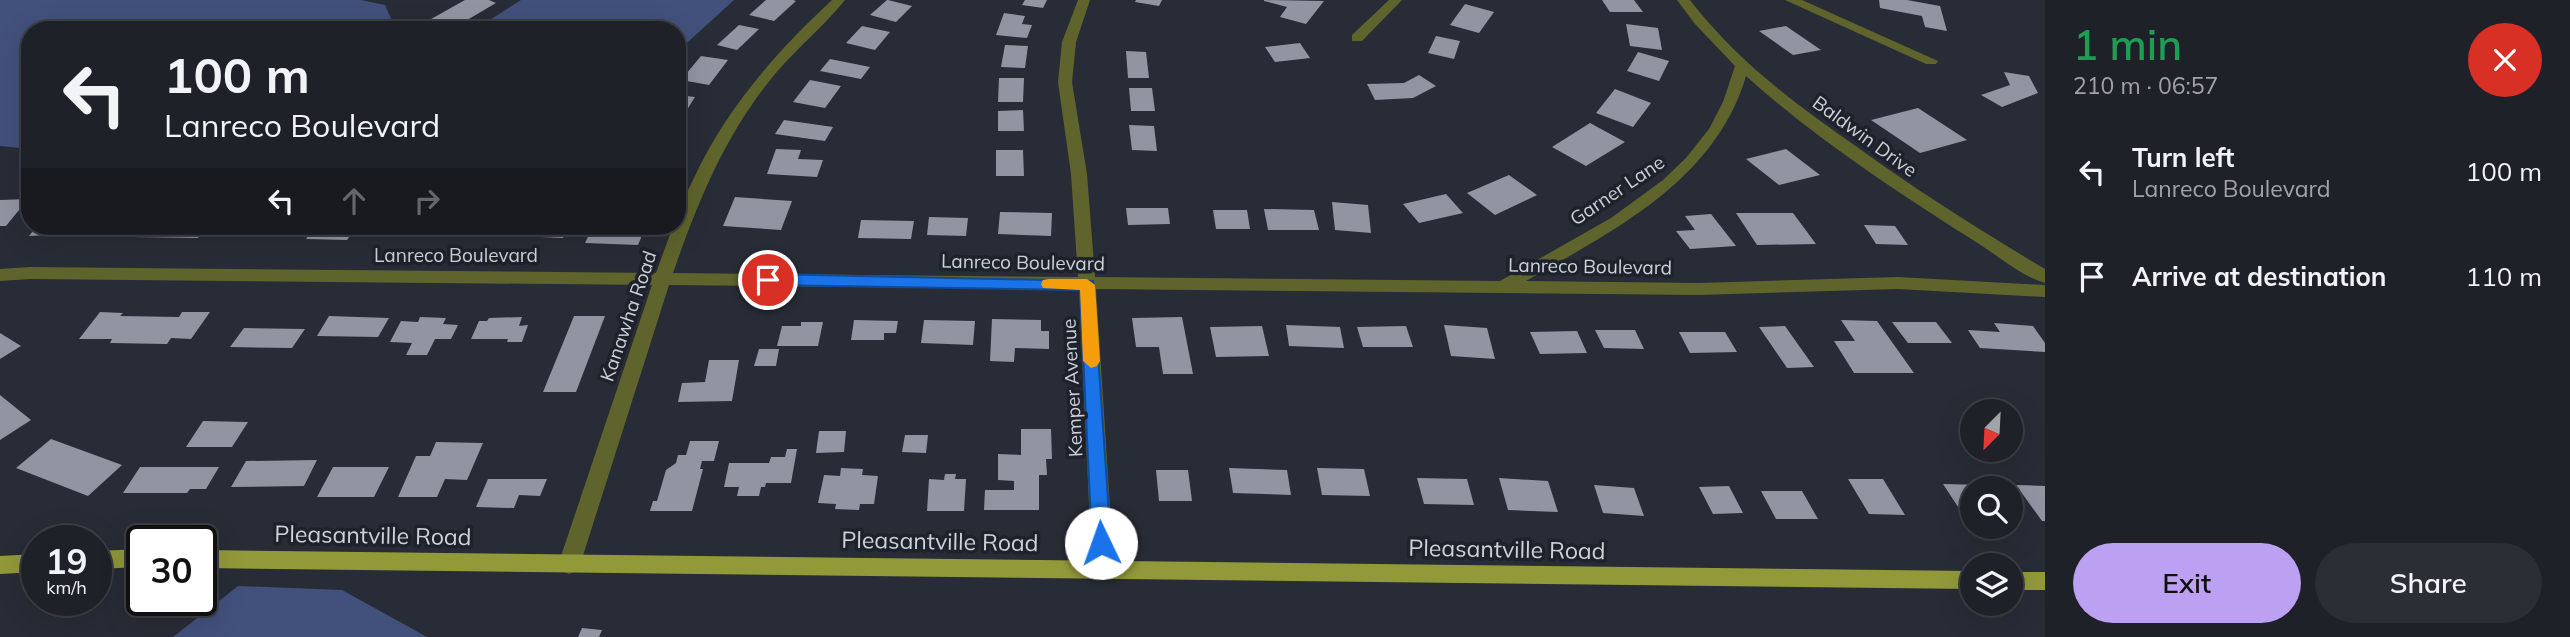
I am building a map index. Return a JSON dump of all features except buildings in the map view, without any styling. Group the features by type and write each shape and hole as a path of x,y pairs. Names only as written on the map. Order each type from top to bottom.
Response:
{"main road":[{"name":"Pleasantville Road","path":"217,559 1960,580"},
{"path":"0,565 21,564"},
{"path":"2023,581 2045,581"}],"street":[{"name":"Kanawha Road","path":"686,213 734,119 789,50 839,0"},
{"name":"Kemper Avenue","path":"1084,0 1069,42 1065,82 1079,174 1103,569"},
{"path":"1357,37 1396,0"},
{"name":"Baldwin Drive","path":"1683,0 1705,28 1742,64 1814,124 1920,200 2045,277"},
{"path":"1791,0 1931,61"},
{"name":"Garner Lane","path":"1505,286 1620,217 1688,165 1712,136 1726,112 1742,64"},
{"name":"Kanawha Road","path":"569,565 631,369 678,235"},
{"name":"Lanreco Boulevard","path":"0,275 63,273 1699,289 1898,283 2045,291"}],"shaded area":[{"path":"0,0 361,0 385,5 392,21 21,21 21,148 0,146"},
{"path":"521,0 734,0 686,44 686,21 488,21"},
{"path":"238,586 342,590 427,637 173,637 200,616 217,616 217,602"}],"slow traffic":[{"path":"1049,284 1087,285 1091,361"}],"route":[{"path":"768,280 1087,285 1101,543"}]}
